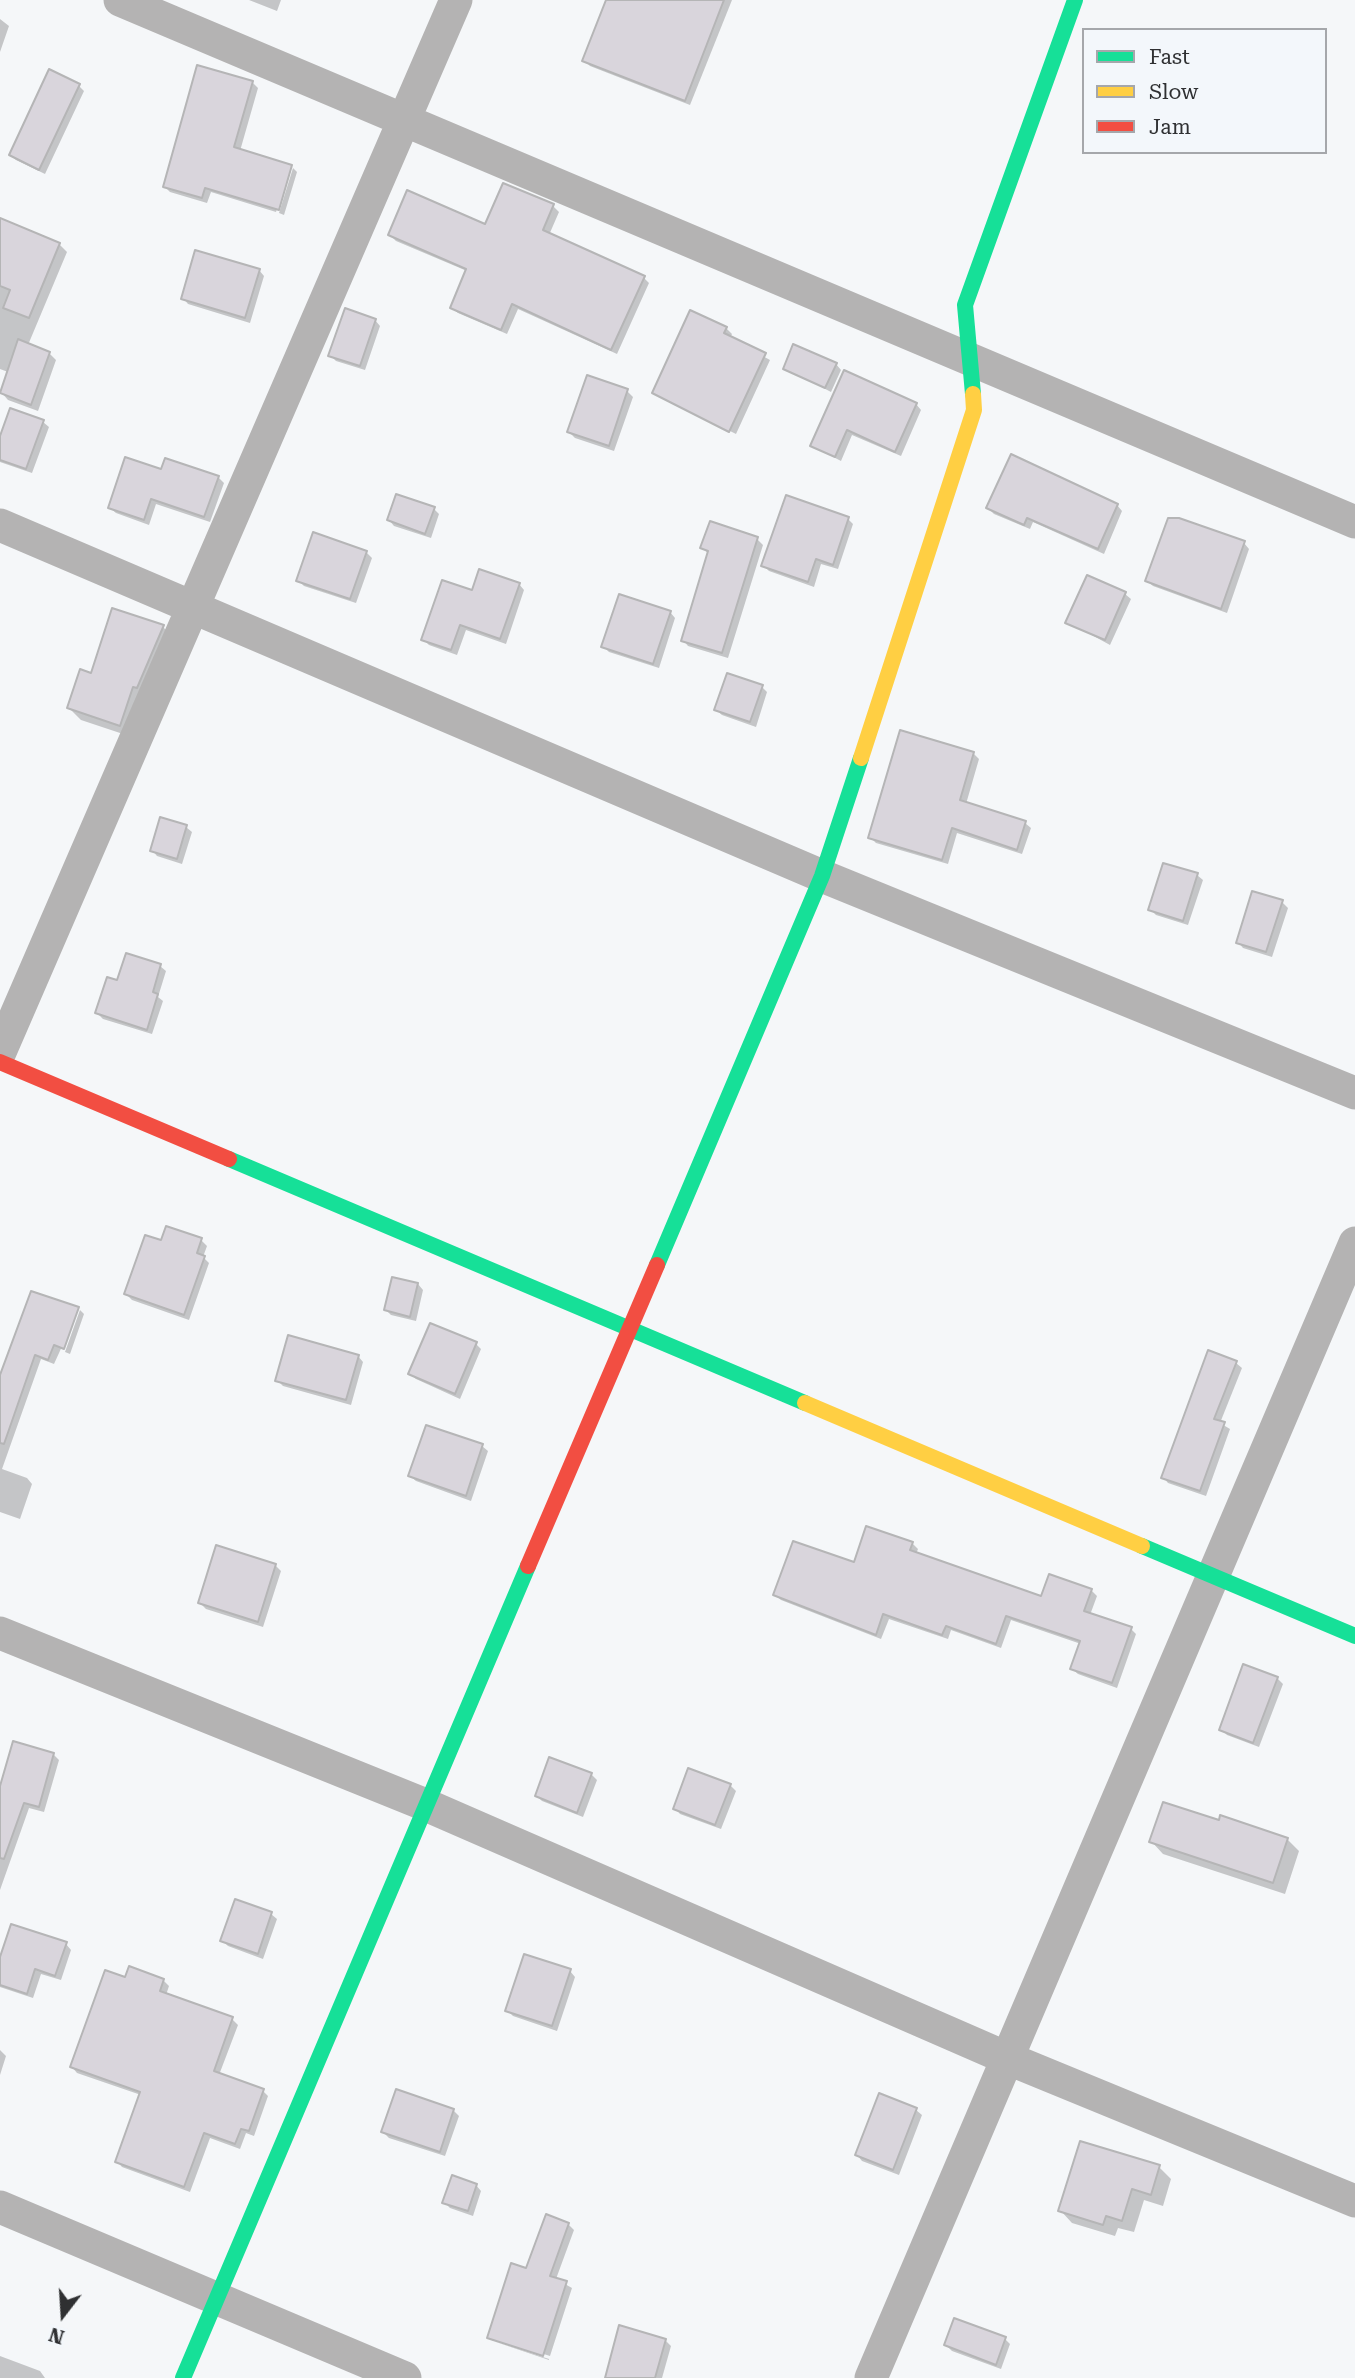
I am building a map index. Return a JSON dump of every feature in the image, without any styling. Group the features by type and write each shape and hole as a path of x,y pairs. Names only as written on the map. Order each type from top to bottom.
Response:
{"street":[{"path":"120,0 968,361 1355,522"},
{"path":"0,1052 456,0"},
{"path":"183,2378 822,876 974,410 965,305 1075,0"},
{"path":"0,525 822,876 1355,1093"},
{"path":"0,1062 1355,1636"},
{"path":"871,2378 1355,1242"},
{"path":"0,1633 426,1805 1009,2059 1355,2201"},
{"path":"0,2207 405,2378"}],"building":[{"path":"606,0 724,0 685,101 582,61"},
{"path":"197,65 253,81 234,147 292,165 279,210 205,188 202,198 163,187"},
{"path":"49,69 80,84 39,170 9,155"},
{"path":"503,183 554,204 543,230 645,276 611,350 512,304 501,330 450,308 466,269 388,235 407,190 485,224"},
{"path":"0,218 60,243 29,318 3,308 10,290 0,286"},
{"path":"195,250 260,269 245,318 181,299"},
{"path":"345,308 376,319 360,366 328,356"},
{"path":"690,310 727,327 724,333 766,353 729,432 652,393"},
{"path":"18,339 50,352 31,405 0,393"},
{"path":"793,344 837,363 825,388 783,369"},
{"path":"844,370 917,403 895,452 847,430 835,457 810,446"},
{"path":"587,375 628,389 609,446 567,432"},
{"path":"10,408 44,420 26,469 0,460 0,436"},
{"path":"1011,454 1118,504 1098,549 1027,518 1024,525 986,508"},
{"path":"125,457 161,469 165,458 219,476 204,517 151,499 144,520 108,508"},
{"path":"396,494 435,507 425,534 387,520"},
{"path":"786,495 849,517 833,565 816,559 808,582 761,566"},
{"path":"1168,518 1179,518 1245,541 1221,609 1145,581"},
{"path":"710,521 758,537 722,653 681,641 708,551 700,548"},
{"path":"313,532 367,551 350,599 296,581"},
{"path":"479,569 520,583 500,639 460,625 451,650 421,640 442,580 472,590"},
{"path":"1087,575 1126,592 1105,640 1065,623"},
{"path":"619,594 671,611 653,664 601,647"},
{"path":"112,608 164,625 137,688 133,687 120,726 67,708 80,669 91,673"},
{"path":"727,673 763,685 750,722 714,710"},
{"path":"900,730 974,752 960,800 1026,821 1017,850 952,828 942,860 868,838"},
{"path":"160,817 187,825 177,859 150,851"},
{"path":"1163,863 1198,873 1183,921 1148,910"},
{"path":"1252,891 1283,900 1266,952 1236,943"},
{"path":"126,953 161,964 153,992 158,994 147,1030 95,1013 107,977 117,980"},
{"path":"166,1226 202,1238 197,1253 205,1256 184,1315 124,1294 145,1235 161,1240"},
{"path":"392,1277 418,1283 410,1317 384,1310"},
{"path":"31,1291 79,1307 64,1349 54,1345 48,1360 35,1355 4,1444 0,1443 0,1375"},
{"path":"430,1323 477,1342 455,1394 408,1374"},
{"path":"288,1335 359,1355 346,1400 275,1381"},
{"path":"1208,1350 1237,1361 1214,1419 1225,1422 1200,1491 1161,1478"},
{"path":"426,1425 483,1444 466,1496 408,1476"},
{"path":"866,1526 913,1542 910,1550 1041,1596 1049,1574 1092,1589 1084,1611 1132,1627 1112,1683 1070,1669 1080,1641 1006,1616 996,1644 946,1626 942,1635 883,1614 876,1635 773,1595 793,1541 854,1562"},
{"path":"216,1545 276,1564 258,1622 198,1603"},
{"path":"1243,1664 1278,1677 1253,1743 1219,1730"},
{"path":"13,1741 54,1753 39,1807 24,1803 4,1859 0,1858 0,1786"},
{"path":"549,1757 592,1773 577,1813 535,1796"},
{"path":"688,1768 731,1784 715,1825 673,1809"},
{"path":"1163,1802 1219,1820 1220,1815 1288,1838 1273,1883 1149,1842"},
{"path":"235,1899 272,1912 258,1954 220,1941"},
{"path":"11,1924 67,1942 55,1976 35,1969 27,1994 0,1985 0,1957"},
{"path":"524,1954 571,1969 552,2026 505,2011"},
{"path":"129,1966 164,1979 160,1991 233,2017 214,2071 264,2089 249,2131 241,2129 235,2144 204,2133 184,2187 115,2162 140,2092 70,2067 105,1970 125,1977"},
{"path":"396,2089 454,2109 440,2152 381,2132"},
{"path":"879,2093 917,2108 893,2170 855,2155"},
{"path":"1080,2141 1160,2165 1151,2195 1132,2189 1122,2221 1106,2216 1103,2225 1058,2211"},
{"path":"452,2175 477,2184 468,2211 442,2203"},
{"path":"546,2214 569,2223 550,2276 567,2281 543,2356 487,2338 511,2263 526,2268"},
{"path":"954,2318 1006,2337 996,2365 944,2345"},
{"path":"619,2325 666,2339 655,2378 605,2378"}],"traffic: fast":[{"path":"973,394 965,305 1075,0"},
{"path":"657,1265 822,876 861,758"},
{"path":"229,1159 805,1403"},
{"path":"1142,1546 1355,1636"},
{"path":"183,2378 528,1566"}],"traffic: slow":[{"path":"861,758 974,410 973,394"},
{"path":"805,1403 1142,1546"}],"traffic: jam":[{"path":"0,1062 229,1159"},
{"path":"528,1566 657,1265"}]}
